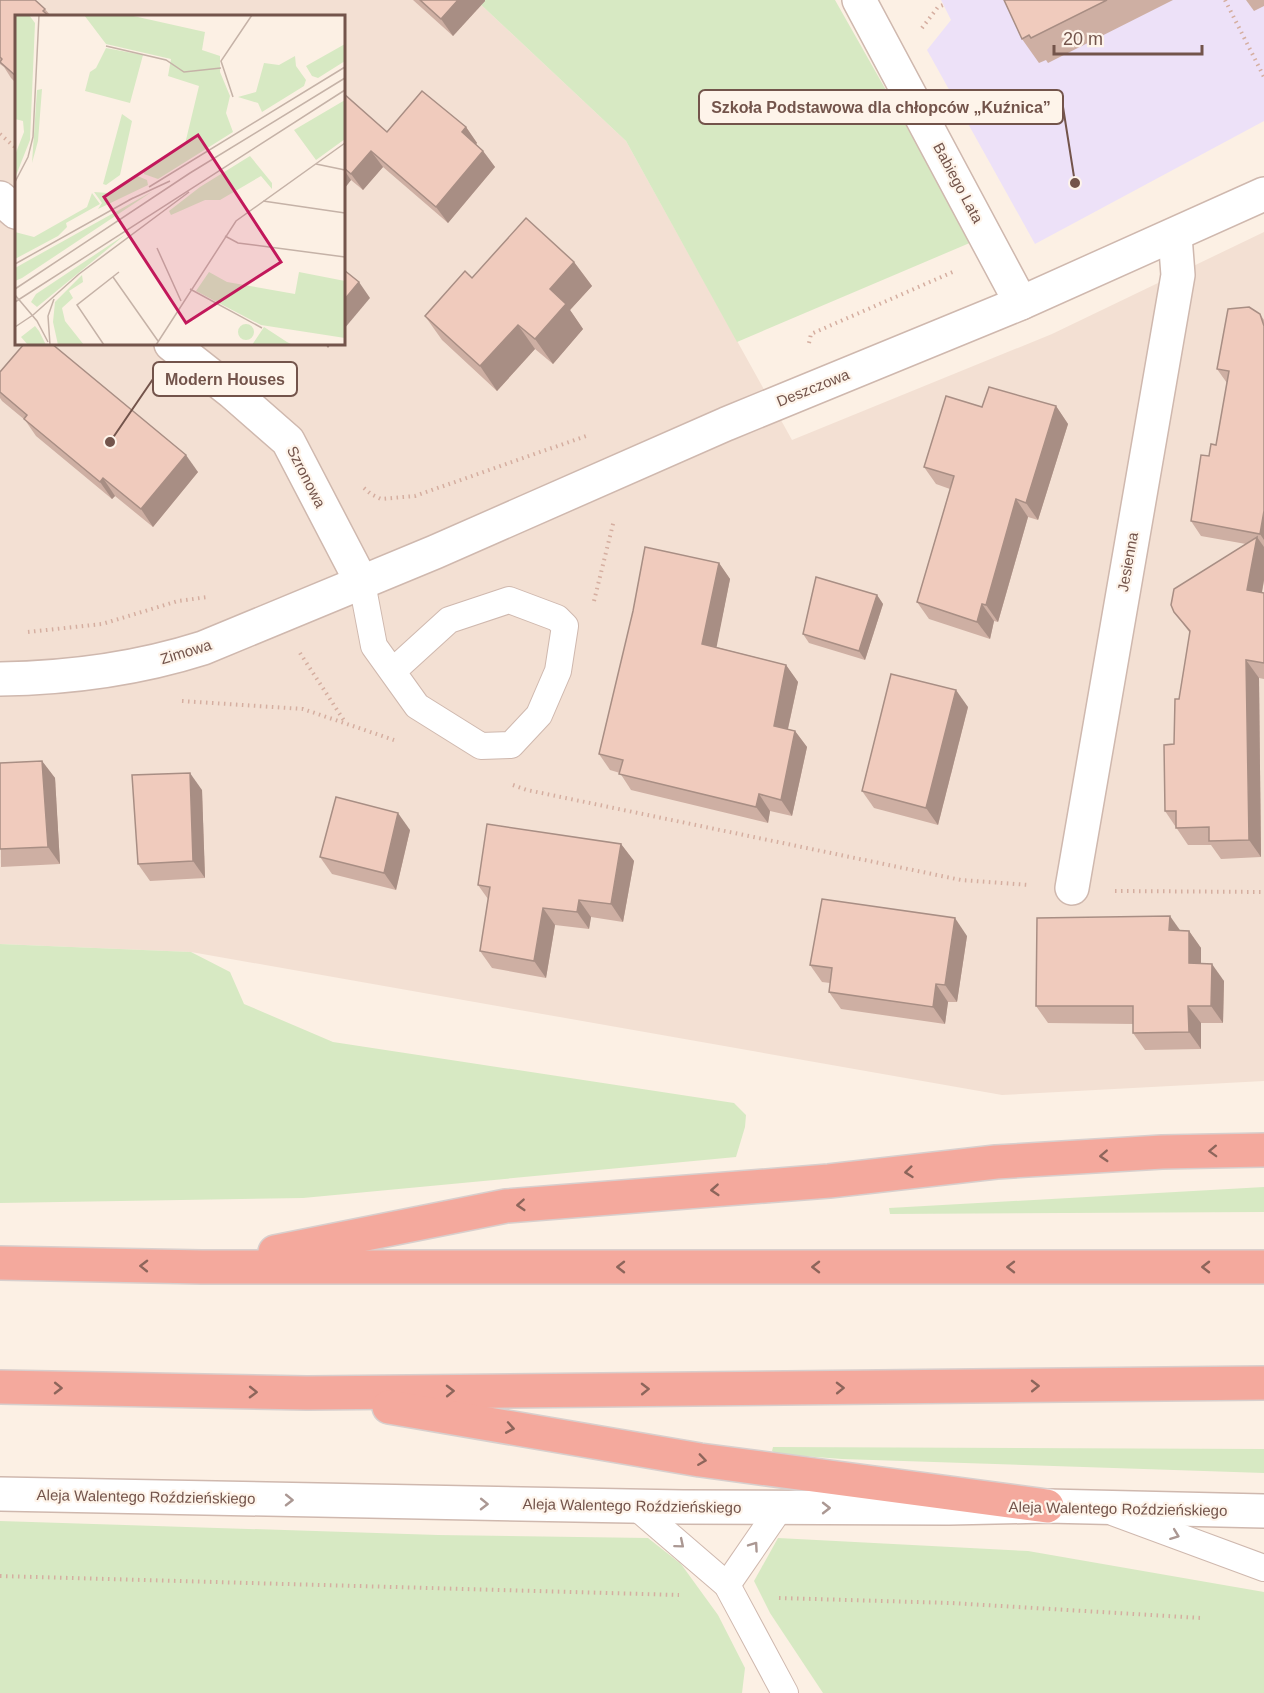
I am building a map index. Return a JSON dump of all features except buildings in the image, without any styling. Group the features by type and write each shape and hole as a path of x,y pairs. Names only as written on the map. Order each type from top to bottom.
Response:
{"highway":[{"path":"202,1267 506,1206 829,1181 996,1162 1162,1152 1264,1150"},
{"path":"0,1263 202,1267 1264,1267"},
{"path":"0,1386 307,1393 1264,1383"},
{"path":"307,1393 700,1460 1047,1506"}],"street":[{"name":"Babiego Lata","path":"859,0 1021,303"},
{"name":"Deszczowa","path":"362,583 726,424 1021,303 1175,236 1264,194"},
{"path":"0,198 15,211"},
{"name":"Jesienna","path":"1072,888 1178,275 1175,236"},
{"name":"Szronowa","path":"172,345 232,392 288,441 362,583"},
{"name":"Zimowa","path":"0,679 85,674 167,659 203,648 362,583"},
{"name":"Aleja Walentego Roździeńskiego","path":"0,1494 780,1508 1047,1506 1264,1511"}],"lane":[{"path":"362,583 374,646 417,706 481,747 511,745 539,715 558,671 565,626 557,618 509,600 449,620 393,671"},
{"path":"635,1506 730,1591 785,1693"},
{"path":"1100,1507 1264,1568"},
{"path":"730,1591 780,1508"}],"path":[{"path":"1225,0 1264,77"},
{"path":"921,33 924,25 938,7 943,5"},
{"path":"0,134 15,147"},
{"path":"809,345 811,334 995,254"},
{"path":"364,488 381,499 415,496 588,435"},
{"path":"19,633 102,624 178,601 212,597"},
{"path":"281,616 296,646 346,722"},
{"path":"176,700 303,708 402,743"},
{"path":"509,783 527,790 961,880 1134,892 1264,892"},
{"path":"0,1576 730,1591 1201,1618"}],"shaded area":[{"path":"0,0 476,0 626,141 792,440 1052,334 1264,232 1264,1081 1002,1095 191,952 0,944"},
{"path":"941,0 1264,0 1264,121 1035,244 927,50 951,20"}],"green space":[{"path":"476,0 835,0 972,242 737,342 626,141"},
{"path":"0,944 191,952 230,972 244,1004 333,1042 734,1103 746,1115 745,1127 736,1157 303,1198 0,1203"},
{"path":"1264,1187 1264,1212 890,1214 889,1208"},
{"path":"773,1447 1264,1449 1264,1473 842,1459 777,1454 772,1451"},
{"path":"0,1521 438,1535 648,1538 681,1564 718,1615 745,1668 742,1693 0,1693"},
{"path":"778,1538 1028,1551 1264,1592 1264,1693 823,1693 770,1613 754,1581"}],"place":[{"name":"Szkoła Podstawowa dla chłopców „Kuźnica”","path":"1075,183"},
{"name":"Modern Houses","path":"110,442"}]}
